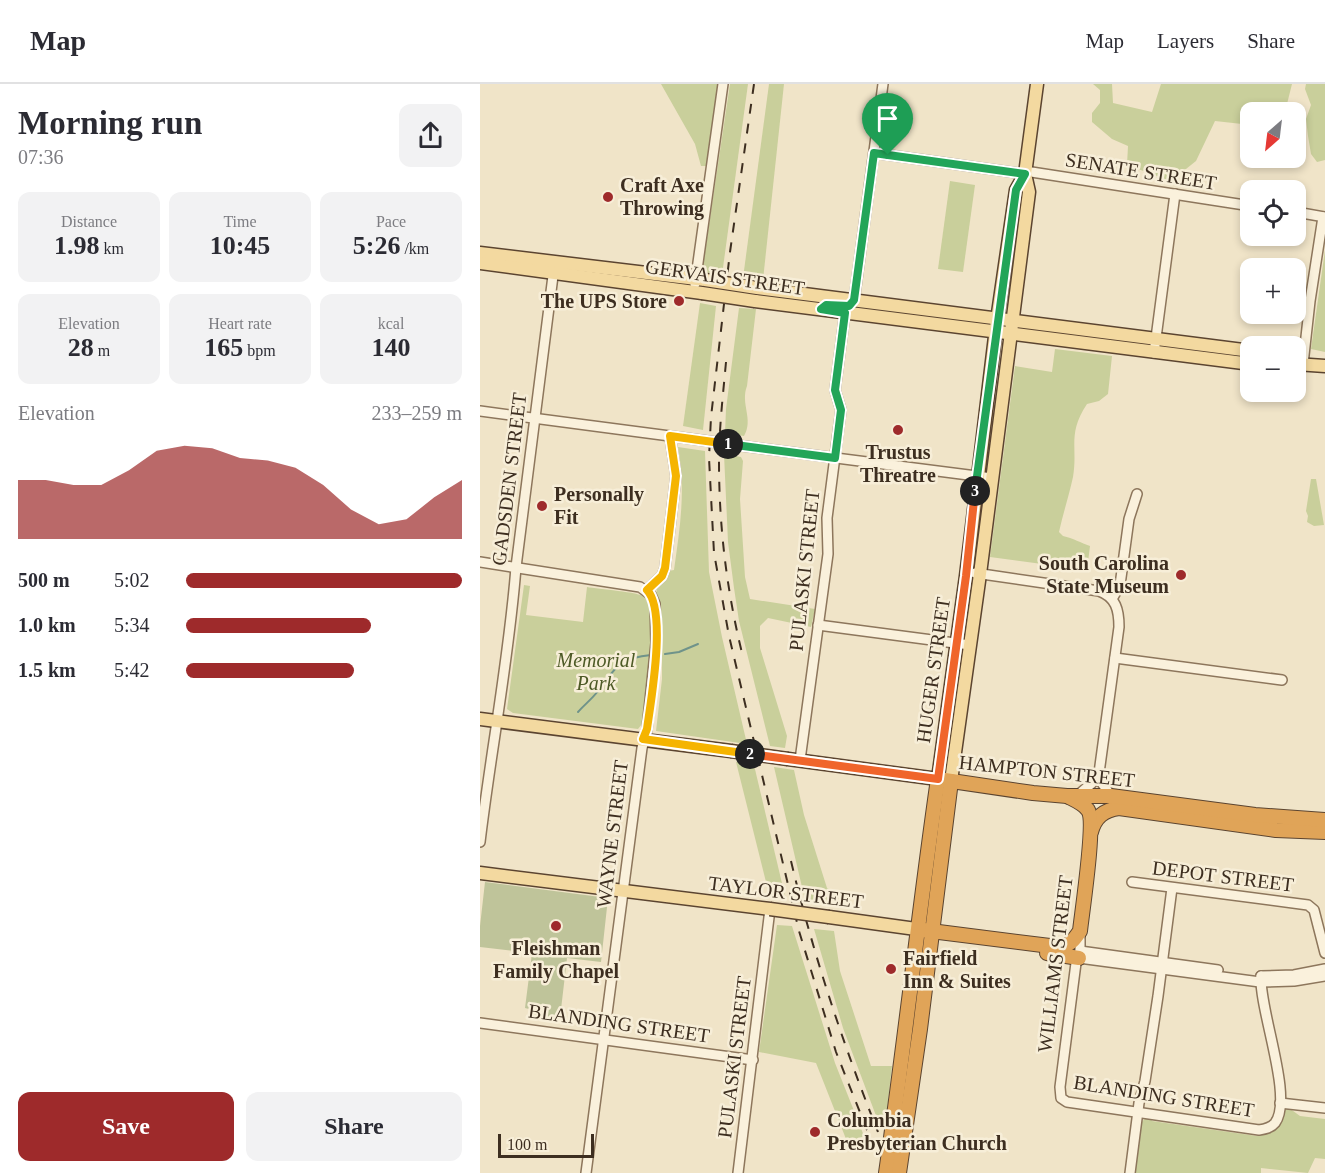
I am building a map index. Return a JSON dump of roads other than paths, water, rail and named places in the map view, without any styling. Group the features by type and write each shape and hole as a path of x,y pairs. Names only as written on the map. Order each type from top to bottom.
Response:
{"highway":[{"name":"HAMPTON STREET","path":"944,780 1072,796 1111,796 1324,826"},
{"name":"HUGER STREET","path":"886,1173 902,1065 916,929 944,780"},
{"name":"HUGER STREET","path":"899,1173 932,931 944,780"},
{"path":"1072,796 1089,811 1090,836"},
{"name":"HAMPTON STREET","path":"1090,836 1099,816 1119,808 1276,830 1324,826"},
{"name":"WILLIAMS STREET","path":"1080,931 1090,836"},
{"name":"TAYLOR STREET","path":"916,929 1062,946 1069,944 1080,931"},
{"path":"1023,942 1044,952 1080,954"}],"main road":[{"name":"HUGER STREET","path":"944,780 970,645 980,574 1029,192 1025,173 1036,84"},
{"name":"HUGER STREET","path":"944,780 956,643 997,326 1016,190 1025,173"},
{"name":"GERVAIS STREET","path":"480,253 554,268"},
{"name":"GERVAIS STREET","path":"480,263 554,268 756,294 854,300 1154,353 1240,363"},
{"name":"GERVAIS STREET","path":"756,294 845,313 997,326"},
{"path":"821,309 826,305 849,306 854,300"},
{"name":"GERVAIS STREET","path":"1011,328 1156,339 1240,350"},
{"path":"1306,364 1325,366"},
{"name":"HAMPTON STREET","path":"480,719 944,780"},
{"name":"TAYLOR STREET","path":"480,873 916,929"}],"street":[{"path":"699,286 723,84"},
{"path":"854,300 883,84"},
{"name":"SENATE STREET","path":"874,153 1240,204"},
{"path":"1154,353 1175,194"},
{"path":"1304,336 1324,217 1306,214"},
{"name":"GADSDEN STREET","path":"480,842 495,720 510,632 534,418 554,268"},
{"name":"PULASKI STREET","path":"794,760 828,554 826,518 841,410 835,390 845,313"},
{"path":"480,411 992,478"},
{"path":"480,562 640,586 647,590 662,576 665,568 676,476 670,436"},
{"path":"1112,599 1120,585 1130,519 1137,494"},
{"path":"966,572 1099,591 1112,599 1117,606 1119,615 1115,658 1099,773 1102,783 1111,796"},
{"name":"WAYNE STREET","path":"586,1173 643,739 647,729 656,643 655,604 647,590"},
{"path":"818,625 970,645"},
{"path":"1115,658 1282,680"},
{"path":"1072,796 1092,783 1099,773"},
{"name":"DEPOT STREET","path":"1132,882 1308,905 1314,910 1325,953"},
{"path":"1130,1173 1172,888"},
{"name":"PULASKI STREET","path":"738,1173 770,909"},
{"name":"WILLIAMS STREET","path":"1061,1098 1060,1087 1067,1029 1076,963 1080,954 1080,931"},
{"path":"1080,954 1261,979 1294,981 1325,976"},
{"path":"1261,979 1325,969"},
{"path":"1261,979 1265,1010 1281,1084 1280,1103 1325,1108"},
{"name":"BLANDING STREET","path":"480,1023 753,1060"},
{"name":"BLANDING STREET","path":"1061,1098 1067,1102 1259,1130 1265,1130 1275,1122 1280,1103"}],"waterway":[{"path":"665,654 679,652 698,644"},
{"path":"578,712 619,665 631,659 651,655"}],"railway":[{"path":"754,84 730,252 711,417 709,458 714,553 729,636 799,931 836,1052 869,1135"},
{"path":"726,362 719,450 720,511 728,585 743,657"},
{"path":"791,861 830,998 878,1132"}],"place":[{"name":"Craft Axe Throwing","path":"608,197"},
{"name":"The UPS Store","path":"679,301"},
{"name":"Trustus Threatre","path":"898,430"},
{"name":"Personally Fit","path":"542,506"},
{"name":"South Carolina State Museum","path":"1181,575"},
{"name":"Fleishman Family Chapel","path":"556,926"},
{"name":"Fairfield Inn & Suites","path":"891,969"},
{"name":"Columbia Presbyterian Church","path":"815,1132"}],"park label":[{"name":"Memorial Park","path":"596,672"}]}
